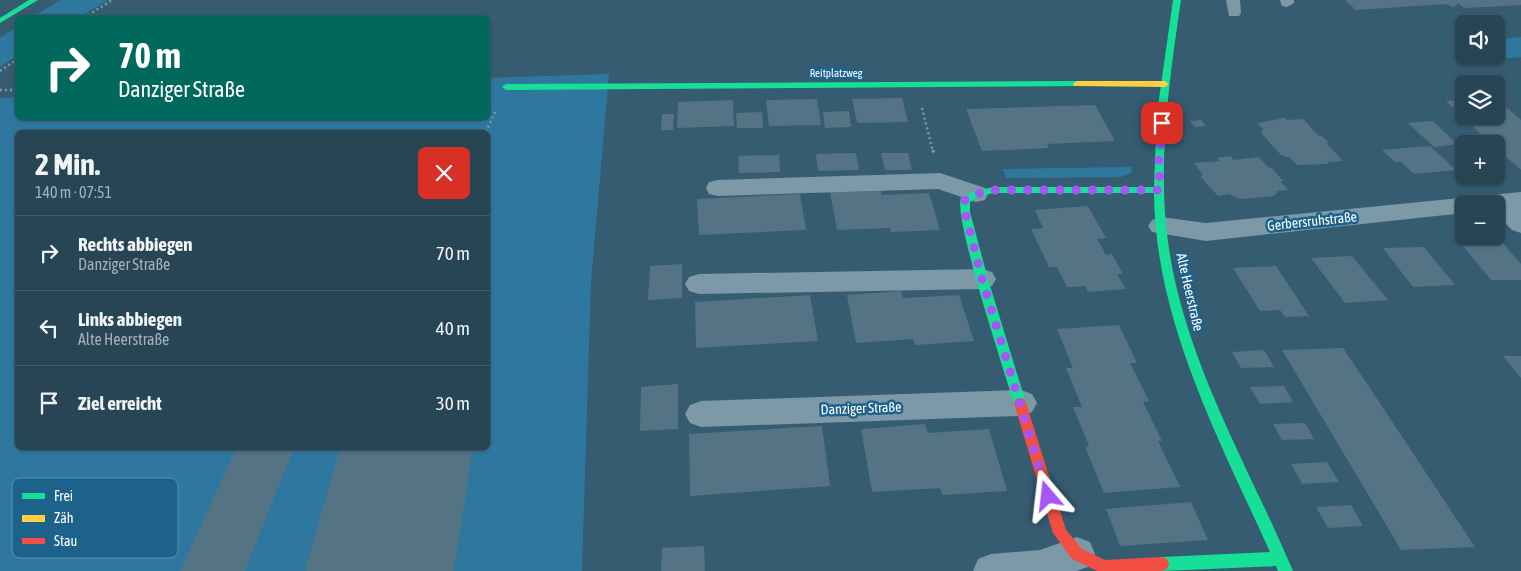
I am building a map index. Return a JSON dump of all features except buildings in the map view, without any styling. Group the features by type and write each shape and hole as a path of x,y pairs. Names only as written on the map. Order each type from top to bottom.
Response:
{"street":[{"path":"0,21 34,0"},
{"name":"Alte Heerstraße","path":"1177,0 1165,84 1159,161 1161,226 1171,289 1196,372 1286,571"},
{"name":"Reitplatzweg","path":"506,87 1165,84"},
{"path":"718,188 940,181 976,194"},
{"path":"1160,190 993,190 976,194 965,200 965,212 982,279 1060,533 1077,554 1104,567 1279,559"},
{"name":"Gerbersruhstraße","path":"1161,226 1206,232 1455,206"},
{"path":"1505,208 1521,224"},
{"path":"699,284 982,279"},
{"name":"Danziger Straße","path":"701,414 1021,403"},
{"path":"991,571 1040,567 1077,554"}],"path":[{"path":"89,15 112,0"},
{"path":"0,70 15,62"},
{"path":"916,86 940,181"},
{"path":"0,90 15,90"}],"shaded area":[{"path":"61,0 108,0 83,15 35,15"},
{"path":"15,28 15,57 0,67 0,38"},
{"path":"1521,37 1521,57 1505,58 1505,38"},
{"path":"609,74 591,282 582,571 0,571 0,98 15,97 15,120 490,120 490,78"},
{"path":"1132,167 1131,173 1121,177 1006,178 1003,169"}],"traffic: fast":[{"path":"0,21 34,0"},
{"path":"1177,0 1162,113 1159,170 1161,227 1168,273 1193,361 1210,404 1286,571"},
{"path":"506,87 1077,84"},
{"path":"1020,403 982,279 965,212 965,200 976,194 993,190 1160,190"},
{"path":"1162,564 1279,559"}],"traffic: slow":[{"path":"1077,84 1165,84"}],"traffic: jam":[{"path":"1020,403 1060,533 1077,554 1104,567 1162,564"}],"route":[{"path":"1048,496 982,279 965,212 965,200 976,194 993,190 1160,190 1159,161 1162,123"}]}
